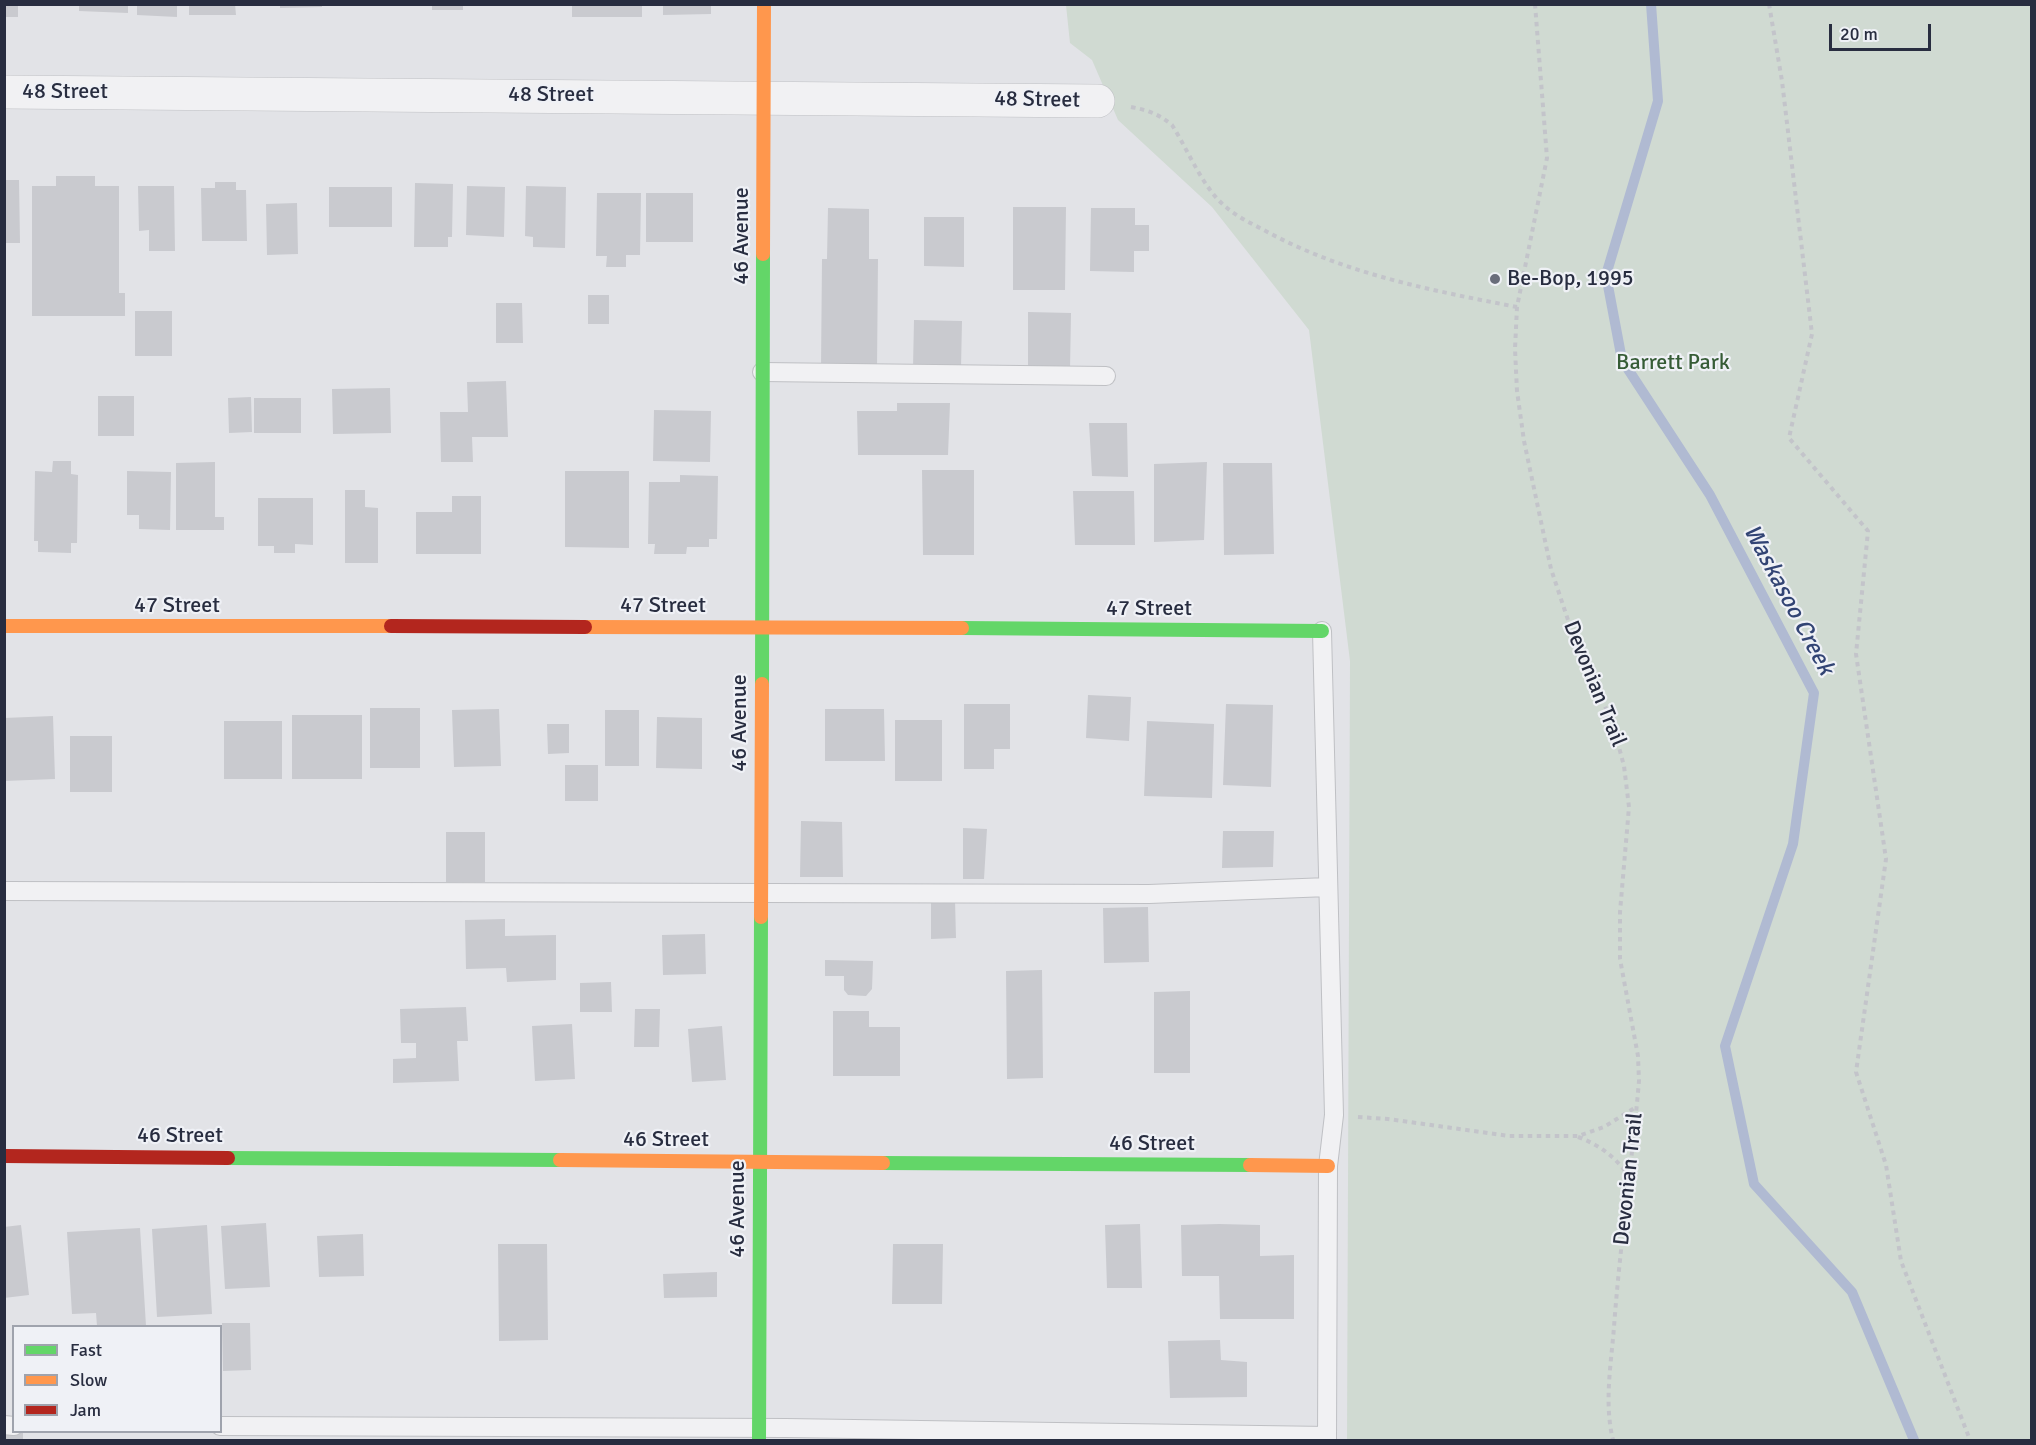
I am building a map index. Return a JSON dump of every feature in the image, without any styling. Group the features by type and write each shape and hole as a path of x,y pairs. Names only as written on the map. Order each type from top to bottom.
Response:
{"street":[{"name":"46 Avenue","path":"759,1434 764,4"},
{"name":"48 Street","path":"4,92 1098,101"},
{"name":"47 Street","path":"4,626 761,627 1322,631"},
{"name":"46 Street","path":"4,1156 1328,1166"}],"lane":[{"path":"762,372 1106,376"},
{"path":"222,1426 759,1434 1327,1438 1328,1166 1334,1115 1322,631"},
{"path":"4,891 1149,894 1328,887"}],"path":[{"name":"Devonian Trail","path":"1534,4 1546,158 1517,308 1515,349 1517,391 1524,441 1546,552 1569,623 1613,725 1624,766 1629,807 1620,912 1620,947 1623,981 1638,1056 1640,1081 1618,1274 1608,1399 1609,1423 1613,1440"},
{"path":"1769,4 1782,81 1812,334 1789,438 1868,531 1857,654 1886,859 1857,1072 1886,1165 1901,1261 1970,1440"},
{"path":"1098,101 1137,108 1162,117 1172,125 1218,200 1237,216 1287,243 1339,265 1394,281 1517,308"},
{"path":"1388,1119 1509,1136 1578,1136 1604,1127 1637,1107"},
{"path":"1578,1136 1606,1151 1617,1160 1630,1178"}],"green space":[{"name":"Barrett Park","path":"1066,5 2031,5 2031,1440 1347,1440 1350,661 1309,330 1212,207 1118,120 1092,60 1070,43"}],"building":[{"path":"4,4 18,4 18,17 4,17"},
{"path":"79,4 128,4 128,13 79,11"},
{"path":"189,4 235,4 236,15 189,15"},
{"path":"280,4 322,4 322,7 280,8"},
{"path":"432,4 463,4 463,10 432,10"},
{"path":"572,4 642,4 642,17 572,17"},
{"path":"663,4 711,4 711,14 663,15"},
{"path":"137,5 177,5 177,17 137,15"},
{"path":"56,176 95,176 95,186 119,186 119,293 125,293 125,316 32,316 32,186 56,186"},
{"path":"4,180 19,180 20,243 4,243"},
{"path":"215,182 236,182 236,190 246,190 247,241 202,241 201,188 215,188"},
{"path":"415,183 453,184 452,237 448,237 448,247 414,247"},
{"path":"138,186 174,186 175,251 149,251 149,230 139,231"},
{"path":"467,186 505,187 504,237 466,235"},
{"path":"526,186 566,187 565,248 533,247 533,237 525,236"},
{"path":"329,187 392,187 392,227 329,227"},
{"path":"597,193 641,193 640,255 626,255 626,267 606,267 607,256 596,256"},
{"path":"646,193 693,193 693,242 646,242"},
{"path":"297,203 298,254 267,255 266,204"},
{"path":"1013,207 1066,207 1065,290 1013,290"},
{"path":"828,208 869,209 869,259 878,259 877,368 821,368 822,259 827,259"},
{"path":"1091,208 1135,208 1135,225 1149,225 1149,251 1134,251 1134,272 1090,271"},
{"path":"924,217 964,217 964,267 924,266"},
{"path":"588,295 609,295 609,324 588,324"},
{"path":"496,303 522,303 523,343 496,343"},
{"path":"135,311 172,311 172,356 135,356"},
{"path":"1028,312 1071,313 1070,369 1028,368"},
{"path":"914,320 962,321 961,368 913,368"},
{"path":"506,381 508,437 472,437 473,462 441,462 440,412 468,412 467,382"},
{"path":"390,388 391,433 333,434 332,389"},
{"path":"98,396 134,396 134,436 98,436"},
{"path":"251,397 252,432 229,433 228,398"},
{"path":"254,398 301,398 301,433 254,433"},
{"path":"897,403 950,403 948,455 858,455 857,411 897,411"},
{"path":"654,410 711,411 710,462 653,461"},
{"path":"1089,423 1127,423 1128,477 1092,476"},
{"path":"53,461 71,461 71,474 78,475 77,543 71,543 71,553 38,552 38,541 34,541 35,471 52,472"},
{"path":"215,462 215,517 224,517 224,530 176,530 176,463"},
{"path":"1207,462 1204,540 1154,542 1154,464"},
{"path":"1223,463 1272,463 1274,554 1224,555"},
{"path":"922,470 974,470 974,555 923,555"},
{"path":"127,471 171,472 170,530 139,529 139,515 127,515"},
{"path":"565,471 629,471 629,548 565,547"},
{"path":"680,475 718,476 717,539 709,539 709,547 687,547 686,554 654,554 655,544 648,544 649,482 680,482"},
{"path":"345,490 365,490 365,507 378,508 378,563 345,563"},
{"path":"1073,491 1134,491 1135,545 1075,545"},
{"path":"452,496 481,496 481,554 416,554 416,512 452,512"},
{"path":"258,498 313,498 313,545 295,544 295,553 274,553 274,546 258,546"},
{"path":"1088,695 1131,697 1129,741 1086,738"},
{"path":"964,704 1010,704 1010,749 994,749 994,769 964,769"},
{"path":"1226,704 1273,705 1271,787 1223,785"},
{"path":"370,708 420,708 420,768 370,768"},
{"path":"499,709 501,766 454,767 452,710"},
{"path":"825,709 884,709 885,761 825,761"},
{"path":"605,710 639,710 639,766 605,766"},
{"path":"292,715 362,715 362,779 292,779"},
{"path":"53,716 55,779 4,781 4,718"},
{"path":"657,717 702,718 702,769 656,768"},
{"path":"895,720 942,720 942,781 895,781"},
{"path":"224,721 282,721 282,779 224,779"},
{"path":"1147,721 1214,724 1212,798 1144,796"},
{"path":"547,724 569,724 569,753 548,754"},
{"path":"70,736 112,736 112,792 70,792"},
{"path":"565,765 598,765 598,801 565,801"},
{"path":"801,821 842,822 843,877 800,877"},
{"path":"963,828 987,829 984,879 963,879"},
{"path":"1223,831 1274,831 1273,867 1222,868"},
{"path":"446,832 485,832 485,882 446,882"},
{"path":"931,900 955,900 956,938 931,939"},
{"path":"1148,907 1149,962 1104,963 1103,908"},
{"path":"505,919 505,936 556,935 556,980 507,982 506,968 466,969 465,920"},
{"path":"705,934 706,974 663,975 662,935"},
{"path":"825,960 873,961 872,989 866,996 848,995 844,990 844,976 825,976"},
{"path":"1042,970 1043,1078 1007,1079 1006,971"},
{"path":"611,982 612,1012 580,1012 580,983"},
{"path":"1190,991 1190,1073 1154,1073 1154,992"},
{"path":"466,1007 468,1041 457,1041 459,1081 393,1083 393,1059 416,1058 416,1043 401,1043 400,1009"},
{"path":"635,1009 660,1009 659,1047 634,1047"},
{"path":"833,1011 869,1011 869,1027 900,1027 900,1076 833,1076"},
{"path":"572,1024 575,1079 535,1081 532,1026"},
{"path":"722,1026 726,1080 692,1082 688,1029"},
{"path":"266,1223 270,1287 225,1289 221,1226"},
{"path":"1140,1224 1142,1288 1107,1288 1105,1225"},
{"path":"21,1225 29,1295 4,1298 4,1227"},
{"path":"207,1225 212,1314 157,1317 152,1229"},
{"path":"1181,1225 1260,1225 1260,1256 1294,1255 1294,1319 1220,1319 1219,1276 1182,1276"},
{"path":"140,1228 146,1325 97,1325 96,1313 72,1314 67,1232"},
{"path":"363,1234 364,1276 319,1277 317,1236"},
{"path":"498,1244 547,1244 548,1340 499,1341"},
{"path":"893,1244 943,1244 942,1304 892,1304"},
{"path":"717,1272 717,1297 664,1298 663,1274"},
{"path":"222,1323 250,1323 251,1370 223,1371"},
{"path":"1220,1340 1221,1360 1247,1362 1247,1397 1170,1398 1168,1341"},
{"path":"4,1423 12,1433 23,1433 23,1440 4,1440"}],"waterway":[{"name":"Waskasoo Creek","path":"1651,4 1658,101 1606,275 1622,360 1710,495 1814,693 1793,844 1725,1046 1754,1184 1852,1292 1914,1440"}],"traffic: fast":[{"path":"762,684 763,254"},
{"path":"962,628 1322,631"},
{"path":"759,1440 761,917"},
{"path":"228,1158 560,1160"},
{"path":"883,1163 1250,1165"}],"traffic: slow":[{"path":"763,254 764,4"},
{"path":"4,626 391,626"},
{"path":"585,627 962,628"},
{"path":"761,917 762,684"},
{"path":"560,1160 883,1163"},
{"path":"1250,1165 1328,1166"}],"traffic: jam":[{"path":"391,626 585,627"},
{"path":"4,1156 228,1158"}],"place":[{"name":"Be-Bop, 1995","path":"1495,279"}]}
